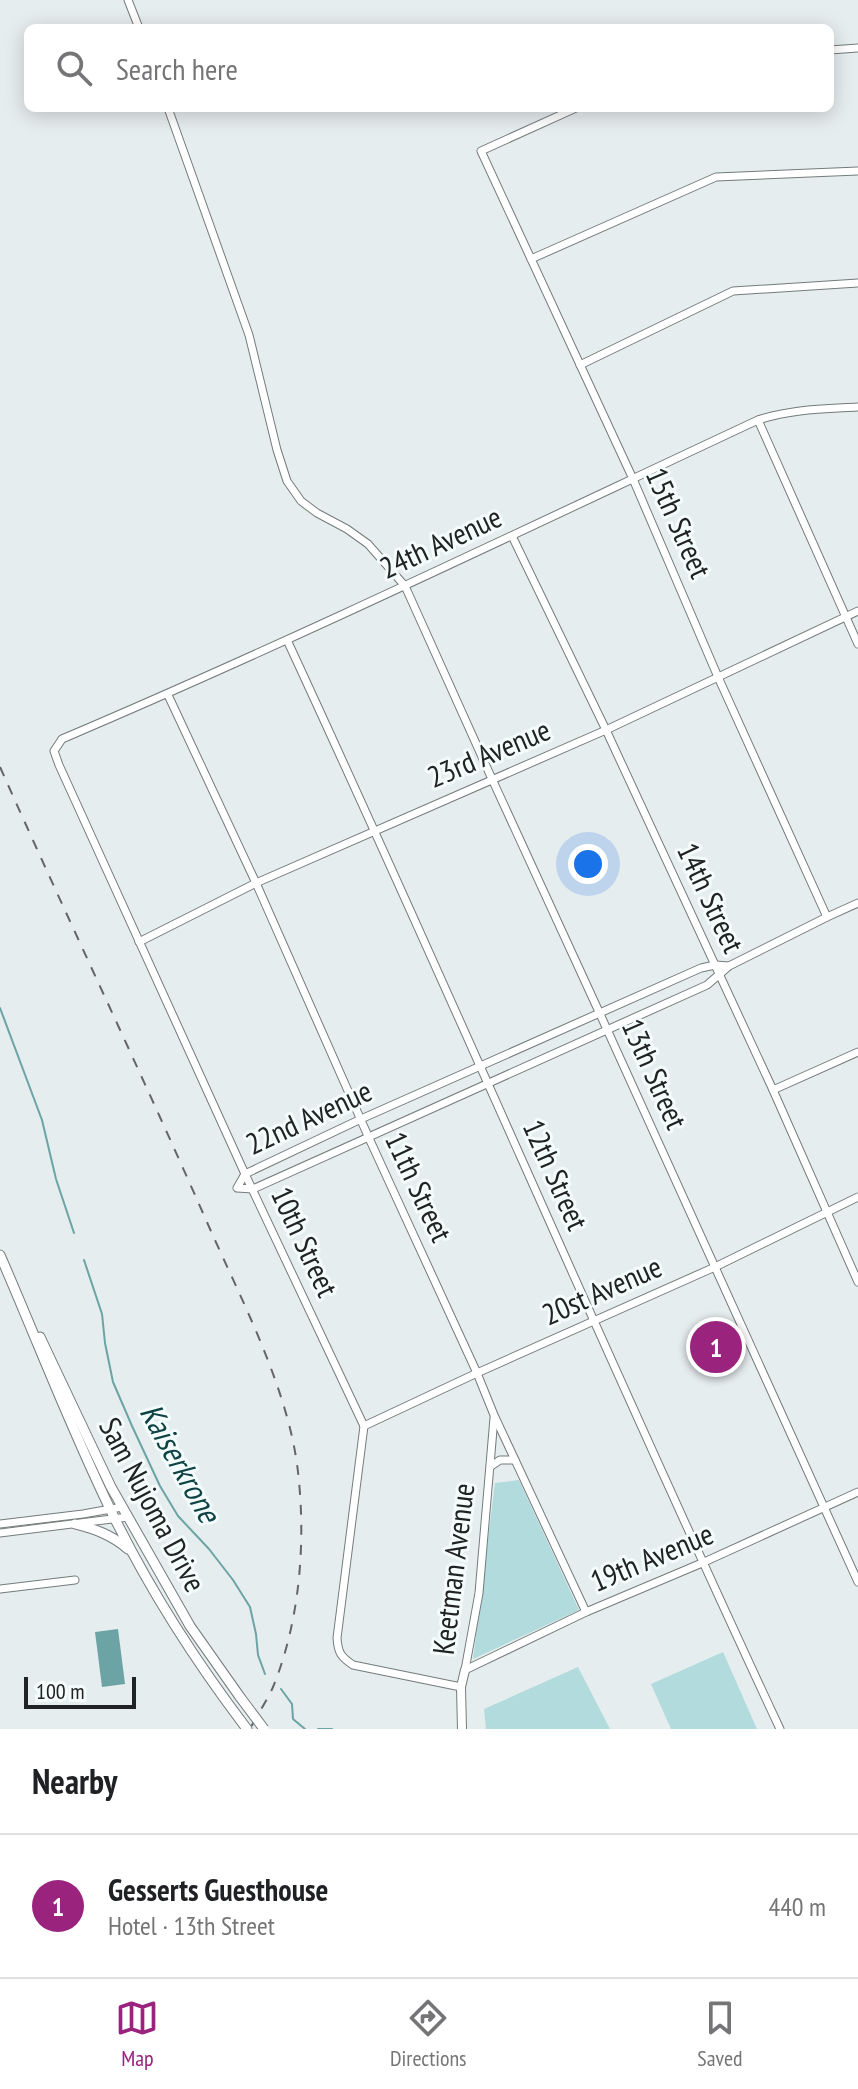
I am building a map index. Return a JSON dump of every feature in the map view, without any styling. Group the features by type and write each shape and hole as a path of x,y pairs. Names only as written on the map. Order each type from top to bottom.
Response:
{"main road":[{"name":"Sam Nujoma Drive","path":"0,1256 112,1514 190,1652 247,1729"},
{"name":"Sam Nujoma Drive","path":"16,1292 122,1507 196,1636 264,1729"},
{"path":"75,1524 109,1535 133,1554"}],"street":[{"path":"128,0 137,24"},
{"path":"834,50 858,48"},
{"name":"13th Street","path":"169,112 249,335 287,481 301,501 368,544 405,586 858,1582"},
{"name":"15th Street","path":"567,112 481,151 633,479 718,677 827,917"},
{"path":"531,259 716,177 858,171"},
{"path":"580,365 733,291 858,283"},
{"name":"24th Avenue","path":"54,751 62,739 168,695 758,420 779,413 809,409 858,407"},
{"path":"758,420 858,644"},
{"name":"14th Street","path":"512,536 720,975 858,1282"},
{"name":"23rd Avenue","path":"139,942 256,883 606,730 858,611"},
{"name":"12th Street","path":"287,640 702,1563 780,1729"},
{"name":"11th Street","path":"168,695 586,1612"},
{"name":"10th Street","path":"54,751 245,1174 364,1426"},
{"name":"22nd Avenue","path":"729,966 701,968 361,1119 245,1174 237,1188 253,1189 707,985 729,966 858,903"},
{"path":"773,1090 858,1052"},
{"name":"20st Avenue","path":"364,1426 715,1267 858,1197"},
{"name":"Keetman Avenue","path":"462,1729 461,1687 479,1593 494,1415"},
{"path":"364,1426 337,1638 338,1651 353,1665 461,1687"},
{"path":"491,1466 500,1460 515,1460"},
{"name":"19th Avenue","path":"465,1670 586,1612 858,1492"},
{"path":"0,1533 75,1524 112,1514 122,1507"},
{"path":"0,1524 112,1514 128,1517"},
{"path":"0,1589 75,1580"}],"shaded area":[{"path":"519,1480 579,1610 473,1659 495,1483"},
{"path":"118,1629 125,1684 102,1687 95,1632"},
{"path":"723,1652 757,1729 671,1729 651,1684"},
{"path":"578,1667 610,1729 486,1729 484,1709"}],"waterway":[{"name":"Kaiserkrone","path":"0,1008 42,1120 56,1179 74,1233"},
{"name":"Kaiserkrone","path":"84,1260 102,1314 113,1382 132,1426 178,1516 209,1549 250,1607 258,1655 265,1674"},
{"name":"Kaiserkrone","path":"281,1689 292,1704 293,1719 305,1729"},
{"name":"Kaiserkrone","path":"318,1729 332,1729"}],"railway":[{"path":"0,767 250,1317 285,1410 298,1472 301,1526 299,1581 282,1662 271,1692 250,1729"}],"place":[{"name":"Gesserts Guesthouse","path":"716,1347"}]}
